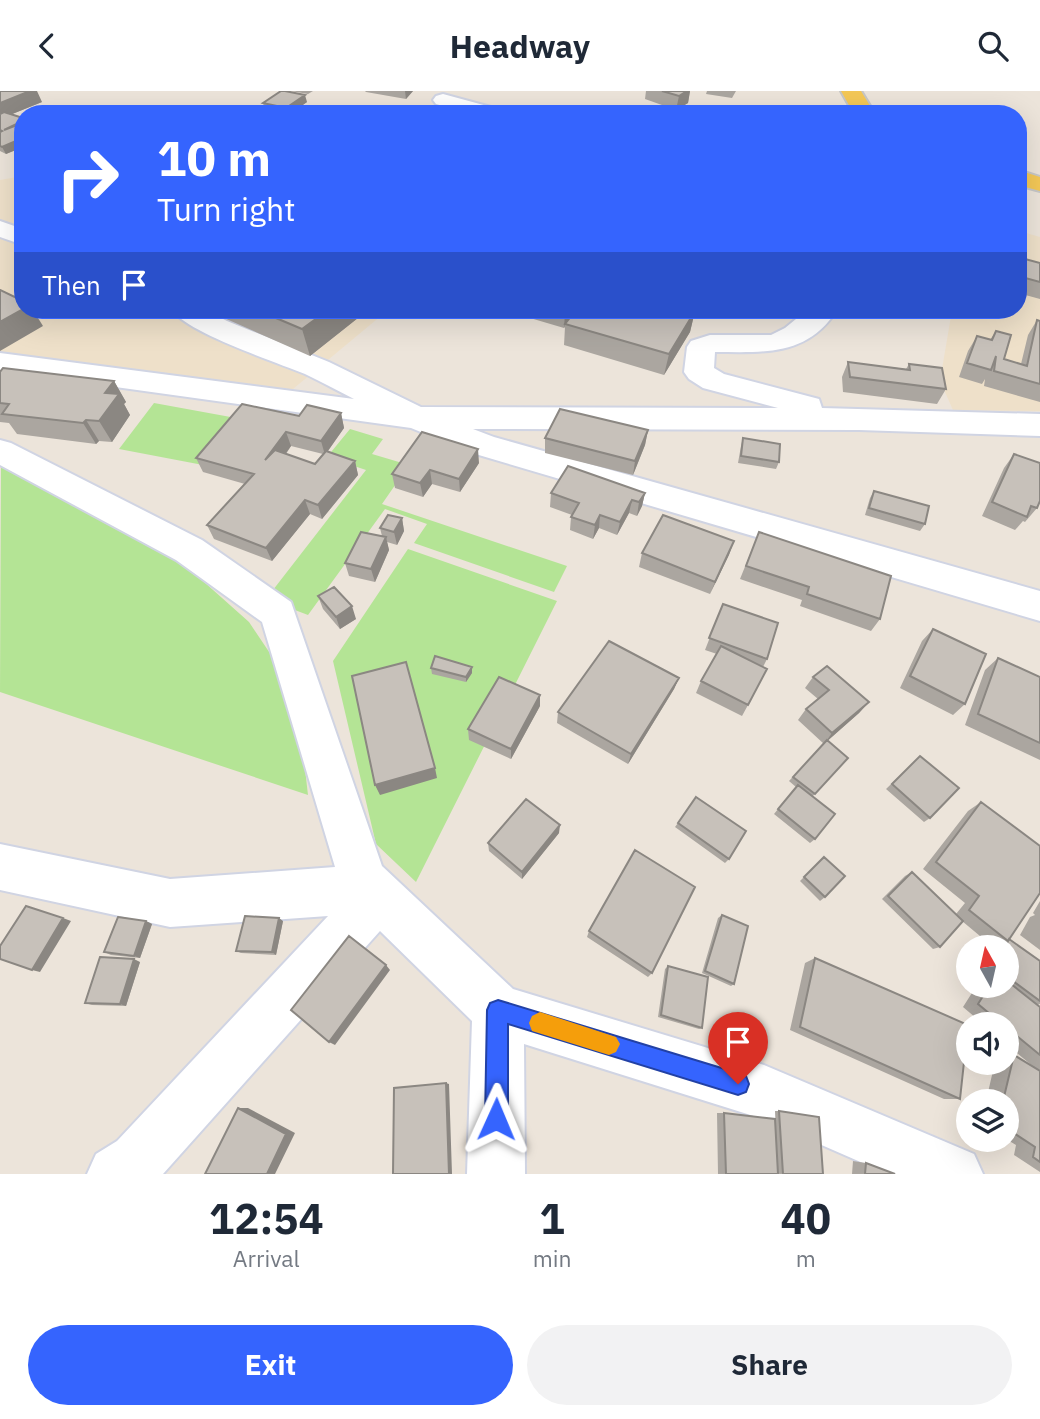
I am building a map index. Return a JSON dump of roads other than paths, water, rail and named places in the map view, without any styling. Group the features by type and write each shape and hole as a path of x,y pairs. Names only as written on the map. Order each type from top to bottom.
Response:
{"street":[{"path":"443,100 462,105"},
{"path":"202,319 319,369 416,418 483,445 1040,606"},
{"path":"814,319 780,344 741,345 711,342 701,347 699,372 714,381 859,419"},
{"path":"0,362 416,418 859,419 1040,425"},
{"path":"0,451 189,550 278,613 371,888 498,1010 764,1092 954,1174"},
{"path":"0,867 170,903 371,888"},
{"path":"116,1174 137,1161 371,888"},
{"path":"496,1174 498,1010"}]}
